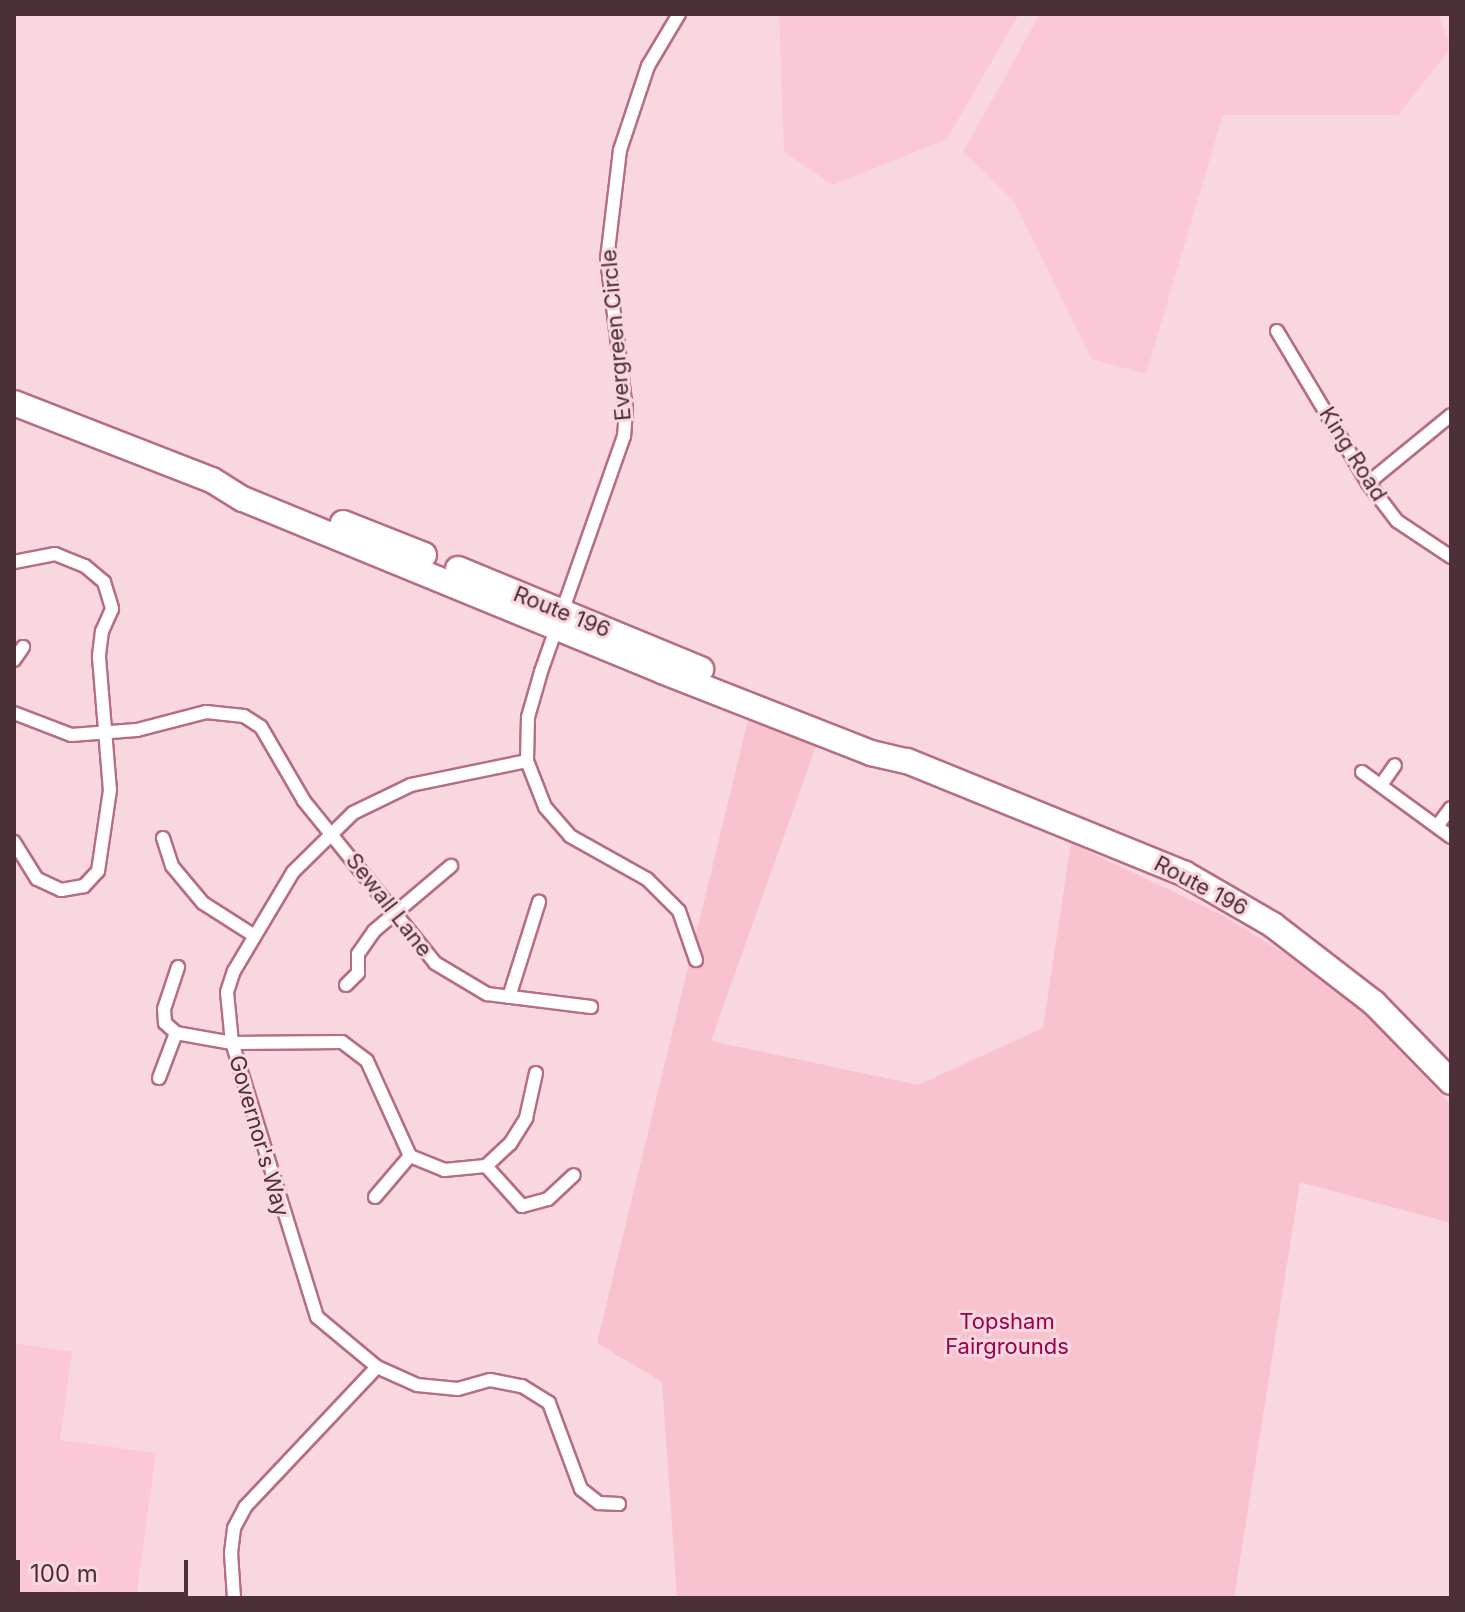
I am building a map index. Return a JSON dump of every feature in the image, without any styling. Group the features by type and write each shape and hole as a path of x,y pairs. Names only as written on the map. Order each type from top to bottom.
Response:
{"highway":[{"name":"Route 196","path":"14,403 212,480 247,486 558,619 874,741 907,761 1132,850 1273,925 1374,1003 1451,1082"}],"street":[{"name":"Evergreen Circle","path":"527,761 528,717 558,619 624,436 626,409 607,259 620,150 648,66 679,14"},
{"name":"King Road","path":"1277,331 1368,483 1397,521 1451,557"},
{"path":"1368,483 1451,415"},
{"path":"14,562 55,554 85,566 104,582 112,609 102,631 99,657 110,790 98,871 84,886 61,890 37,879 14,842"},
{"path":"14,660 23,647"},
{"name":"Sewall Lane","path":"16,719 71,735 105,735 206,712 244,716 261,727 286,775 435,963 487,994 591,1007"},
{"path":"527,761 545,807 570,836 647,879 679,911 696,960"},
{"name":"Governor's Way","path":"527,761 411,785 377,797 331,830 293,872 253,935 227,992 232,1043 317,1317 377,1367 417,1385 458,1389 490,1380 522,1386 549,1403 581,1489 599,1503 619,1504"},
{"path":"1381,785 1395,765"},
{"path":"1362,772 1451,837"},
{"path":"1438,825 1451,808"},
{"path":"163,838 172,866 203,903 253,935"},
{"path":"346,985 358,973 358,954 374,931 388,916 399,914 451,866"},
{"path":"509,997 539,902"},
{"path":"178,967 164,1009 165,1023 176,1033 232,1043 321,1039 356,1049 367,1061 410,1156 444,1170 486,1166 526,1118 536,1073"},
{"path":"159,1078 176,1033"},
{"path":"375,1197 410,1156"},
{"path":"486,1166 522,1206 548,1199 574,1175"},
{"path":"234,1598 234,1528 245,1507 377,1367"}],"shaded area":[{"path":"779,14 1019,14 947,139 833,185 784,152"},
{"path":"1040,14 1438,14 1451,48 1398,115 1223,115 1146,374 1092,359 1013,200 963,152"},
{"path":"14,1343 72,1352 60,1440 156,1453 136,1598 14,1598"}],"green space":[{"name":"Topsham Fairgrounds","path":"748,720 816,746 711,1041 918,1085 1043,1028 1071,843 1224,916 1288,956 1363,1013 1451,1105 1451,1223 1300,1182 1234,1598 677,1598 662,1382 597,1343"}]}
